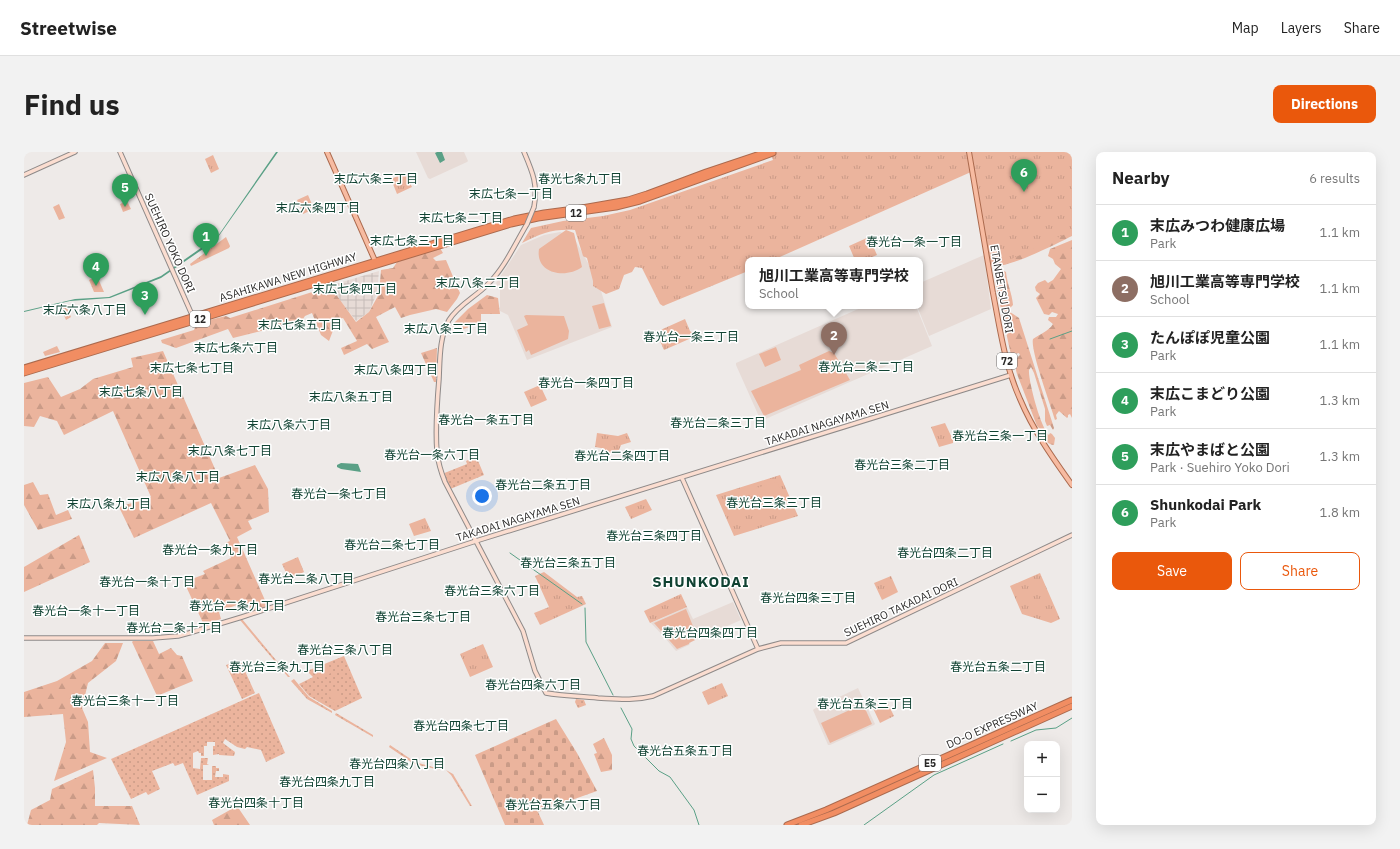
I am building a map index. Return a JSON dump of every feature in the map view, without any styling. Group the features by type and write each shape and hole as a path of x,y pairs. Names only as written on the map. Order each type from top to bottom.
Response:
{"highway":[{"name":"ASAHIKAWA NEW HIGHWAY","path":"376,264 527,216 598,206 628,200 766,152"},
{"name":"ASAHIKAWA NEW HIGHWAY","path":"24,368 511,224 538,218 616,207 640,201 773,153"},
{"name":"ASAHIKAWA NEW HIGHWAY","path":"24,373 193,319"},
{"name":"DO-O EXPRESSWAY","path":"788,825 831,808 1072,700"},
{"name":"DO-O EXPRESSWAY","path":"801,825 834,813 1072,706"}],"main road":[{"path":"327,152 376,264"},
{"name":"ETANBETSU DORI","path":"969,152 998,318 1005,355 1011,375 1029,420 1052,457 1072,485"}],"street":[{"path":"24,175 75,152"},
{"name":"SUEHIRO YOKO DORI","path":"120,152 193,319"},
{"name":"SUEHIRO TAKADAI DORI","path":"524,152 531,166 536,189 534,207 527,224 498,273 483,289 465,302 453,314 445,329 442,342 437,407 437,454 440,471 445,482 523,631 535,671 546,693 618,700 645,699 758,649 781,643 846,643 1072,535"},
{"name":"TAKADAI NAGAYAMA SEN","path":"24,638 153,638 184,634 1011,375"},
{"path":"682,478 758,649"}],"shaded area":[{"path":"276,152 278,152 216,240 161,278 110,298 70,301 24,312 75,299 109,297 161,276 218,236"},
{"path":"416,152 464,152 468,161 430,179 428,178"},
{"path":"442,152 445,160 440,163 435,153"},
{"path":"560,232 573,236 598,281 612,327 527,360 508,315 500,311 500,290 496,283 521,245 544,235"},
{"path":"984,255 991,309 929,336 918,309 923,309 923,282"},
{"path":"379,271 377,293 369,312 356,321 329,286"},
{"path":"858,309 917,309 932,346 761,421 736,363"},
{"path":"341,463 358,464 361,472 337,467 337,465"},
{"path":"733,602 741,620 691,642 689,645 676,651 651,623 687,607 693,619"},
{"path":"858,688 875,724 828,745 813,710"}],"green space":[{"path":"770,152 966,152 971,172 780,257 745,257 745,272 663,306 660,304 642,268 635,267 632,272 624,275 619,289 606,294 593,286 587,258 583,256 575,230 547,232 522,243 531,228 630,210 773,160"},
{"path":"970,152 1072,152 1072,231 1005,262 989,265"},
{"path":"213,155 219,169 211,173 205,159"},
{"path":"405,173 412,187 397,194 391,179"},
{"path":"308,195 314,209 303,214 297,200"},
{"path":"127,201 131,209 123,212 120,204"},
{"path":"59,204 65,218 59,220 53,207"},
{"path":"1072,212 1072,236 1044,250 1019,260 999,266 992,266 992,263"},
{"path":"566,230 574,233 582,267 568,273 553,272 542,264 539,257 539,249"},
{"path":"226,237 230,246 229,248 191,266 190,264"},
{"path":"869,237 877,255 872,257 854,257 849,246"},
{"path":"1072,240 1072,418 1070,414 1067,418 1059,411 1056,415 1057,419 1055,420 1038,366 1033,339 1047,331 1053,324 1048,320 1049,317 1056,317 1058,314 1052,312 1049,315 1044,314 1036,298 1040,294 1036,291 1035,287 1038,283 1045,280 1048,283 1053,280 1061,269 1055,264 1053,259 1048,256 1050,249"},
{"path":"440,248 443,253 433,258 436,261 446,260 460,293 457,299 447,312 436,309 401,318 395,307 376,317 389,342 372,349 367,344 344,355 341,348 357,341 343,318 337,320 329,341 321,335 312,313 305,316 299,325 289,324 233,338 228,329 176,348 162,343 161,340 194,330 197,323 226,316 230,318 328,287 335,293 356,322 369,312 379,294 381,270 393,268 397,262"},
{"path":"1001,269 1006,272 1007,281 1012,296 1013,305 1010,308 1010,312 1019,318 1054,428 1053,430 1050,425 1047,426 1045,421 1045,409 1031,367 1029,370 1029,375 1042,424 1049,435 1050,433 1052,434 1055,438 1054,445 1046,441 1044,433 1037,426 1017,374 1016,364 1020,355 1019,353 1011,355 995,281"},
{"path":"97,276 104,292 94,292 89,280"},
{"path":"487,295 498,298 500,314 481,314 481,323 452,333 453,324 468,309"},
{"path":"604,303 611,326 599,329 592,306"},
{"path":"66,306 71,317 66,320 61,308"},
{"path":"524,316 564,316 569,331 568,339 531,355 529,350 526,352 517,330 528,325"},
{"path":"685,319 690,331 696,336 664,350 656,332"},
{"path":"57,346 60,352 45,356 43,352"},
{"path":"776,347 781,360 765,367 759,354"},
{"path":"437,348 436,382 434,382 421,353"},
{"path":"163,351 219,478 255,465 268,489 269,512 248,521 252,529 237,537 268,607 249,613 244,602 219,612 221,619 204,625 184,582 205,574 203,571 231,558 225,543 230,541 211,503 134,538 119,507 151,497 113,411 64,435 57,421 40,416 34,427 24,426 24,383 48,377 61,397 80,389 93,379 133,367 131,358"},
{"path":"829,351 834,353 850,380 764,416 751,391 801,370 799,365"},
{"path":"540,385 547,400 531,407 524,392"},
{"path":"945,423 953,443 939,447 931,427"},
{"path":"597,433 618,436 627,433 631,442 621,445 619,450 608,454 601,448 595,447"},
{"path":"476,456 484,475 448,490 442,474 467,464 466,461"},
{"path":"780,475 798,516 734,536 716,495"},
{"path":"33,482 40,495 48,494 56,515 68,510 72,519 38,530 24,505 24,485"},
{"path":"777,482 786,502 777,505 772,504 760,497 756,488"},
{"path":"646,499 652,510 631,519 625,507"},
{"path":"425,518 431,531 414,536 409,524"},
{"path":"79,535 90,562 24,592 24,567"},
{"path":"298,557 304,572 289,579 282,564"},
{"path":"544,572 577,597 582,596 586,604 540,625 534,613 549,607 535,576"},
{"path":"1040,573 1060,619 1051,623 1022,614 1010,586"},
{"path":"891,576 898,592 882,600 874,583"},
{"path":"681,594 687,607 650,623 644,611"},
{"path":"686,609 697,636 694,638 695,640 689,644 677,649 654,623"},
{"path":"241,619 290,677 288,677 240,620"},
{"path":"153,641 159,654 171,648 177,655 182,656 193,681 157,696 132,642"},
{"path":"105,643 123,643 116,661 88,683 82,708 88,722 90,752 107,758 54,781 66,742 63,714 24,717 24,692 57,681 92,661"},
{"path":"483,644 493,667 470,677 460,654"},
{"path":"344,656 362,698 335,711 309,696 299,684 313,677 307,671"},
{"path":"240,660 255,693 242,699 226,665"},
{"path":"328,666 331,673 319,679 316,672"},
{"path":"294,679 309,697 332,711 332,713 307,699 291,681"},
{"path":"722,683 728,696 708,705 702,692"},
{"path":"333,692 338,692 342,696 343,700 334,704 329,695"},
{"path":"259,693 285,753 266,762 261,750 247,747 245,749 237,747 225,739 223,743 235,752 234,756 219,754 213,755 213,746 215,746 215,742 207,742 207,746 204,746 204,756 201,756 201,753 198,751 193,753 193,768 200,769 201,758 208,758 207,764 209,765 203,765 203,780 212,780 212,766 216,766 216,768 219,768 219,771 216,771 215,777 223,777 223,774 229,775 229,781 197,795 183,763 175,766 173,763 152,771 160,789 148,795 146,792 131,799 111,759"},
{"path":"576,699 584,700 586,705 578,708 575,702"},
{"path":"886,700 894,716 880,723 872,706"},
{"path":"863,704 872,724 830,743 821,723"},
{"path":"336,713 373,735 373,737 335,715"},
{"path":"556,719 577,753 597,791 538,812 544,825 505,825 475,755"},
{"path":"604,738 612,755 612,770 601,772 594,754 597,753 593,744"},
{"path":"390,745 415,762 440,770 414,764 389,747"},
{"path":"93,770 95,806 132,806 140,825 99,823 97,825 27,825 31,810 50,800 52,789"},
{"path":"446,770 453,774 472,806 470,806 451,775"},
{"path":"237,806 250,825 214,825 212,820"}],"waterway":[{"path":"1050,339 1072,331"},
{"path":"510,553 582,604"},
{"path":"585,608 586,642 613,695"},
{"path":"621,708 632,729 631,739 634,746 659,771 670,777 694,810 699,825"},
{"path":"1011,741 1036,730 1056,728 1072,718"},
{"path":"864,825 934,775 1003,744"}],"place":[{"name":"Shunkodai Park","path":"1024,192"},
{"name":"末広やまばと公園","path":"125,207"},
{"name":"末広みつわ健康広場","path":"206,256"},
{"name":"末広こまどり公園","path":"96,286"},
{"name":"たんぽぽ児童公園","path":"145,315"},
{"name":"旭川工業高等専門学校","path":"834,355"}],"district":[{"name":"末広六条三丁目","path":"376,178"},
{"name":"春光七条九丁目","path":"580,178"},
{"name":"末広七条一丁目","path":"511,193"},
{"name":"末広六条四丁目","path":"318,207"},
{"name":"末広七条二丁目","path":"461,217"},
{"name":"末広七条三丁目","path":"412,240"},
{"name":"春光台一条一丁目","path":"914,241"},
{"name":"末広八条二丁目","path":"478,282"},
{"name":"末広七条四丁目","path":"355,288"},
{"name":"末広六条八丁目","path":"85,309"},
{"name":"末広七条五丁目","path":"300,324"},
{"name":"末広八条三丁目","path":"446,328"},
{"name":"春光台一条三丁目","path":"691,336"},
{"name":"末広七条六丁目","path":"236,347"},
{"name":"春光台二条二丁目","path":"866,366"},
{"name":"末広七条七丁目","path":"192,367"},
{"name":"末広八条四丁目","path":"396,369"},
{"name":"春光台一条四丁目","path":"586,382"},
{"name":"末広七条八丁目","path":"141,391"},
{"name":"末広八条五丁目","path":"351,396"},
{"name":"春光台一条五丁目","path":"486,419"},
{"name":"春光台二条三丁目","path":"718,422"},
{"name":"末広八条六丁目","path":"289,424"},
{"name":"春光台三条一丁目","path":"1000,435"},
{"name":"末広八条七丁目","path":"230,450"},
{"name":"春光台一条六丁目","path":"432,454"},
{"name":"春光台二条四丁目","path":"622,455"},
{"name":"春光台三条二丁目","path":"902,464"},
{"name":"末広八条八丁目","path":"178,476"},
{"name":"春光台二条五丁目","path":"543,484"},
{"name":"春光台一条七丁目","path":"339,493"},
{"name":"春光台三条三丁目","path":"774,502"},
{"name":"末広八条九丁目","path":"109,503"},
{"name":"春光台三条四丁目","path":"654,535"},
{"name":"春光台二条七丁目","path":"392,544"},
{"name":"春光台一条九丁目","path":"210,549"},
{"name":"春光台四条二丁目","path":"945,552"},
{"name":"春光台三条五丁目","path":"568,562"},
{"name":"春光台二条八丁目","path":"306,578"},
{"name":"春光台一条十丁目","path":"147,581"},
{"name":"SHUNKODAI","path":"701,581"},
{"name":"春光台三条六丁目","path":"492,590"},
{"name":"春光台四条三丁目","path":"808,597"},
{"name":"春光台二条九丁目","path":"237,605"},
{"name":"春光台一条十一丁目","path":"86,610"},
{"name":"春光台三条七丁目","path":"423,616"},
{"name":"春光台二条十丁目","path":"174,627"},
{"name":"春光台四条四丁目","path":"710,632"},
{"name":"春光台三条八丁目","path":"345,649"},
{"name":"春光台三条九丁目","path":"277,666"},
{"name":"春光台五条二丁目","path":"998,666"},
{"name":"春光台四条六丁目","path":"533,684"},
{"name":"春光台三条十一丁目","path":"125,700"},
{"name":"春光台五条三丁目","path":"865,703"},
{"name":"春光台四条七丁目","path":"461,725"},
{"name":"春光台五条五丁目","path":"685,750"},
{"name":"春光台四条八丁目","path":"397,763"},
{"name":"春光台四条九丁目","path":"327,781"},
{"name":"春光台四条十丁目","path":"256,802"},
{"name":"春光台五条六丁目","path":"553,804"}]}
